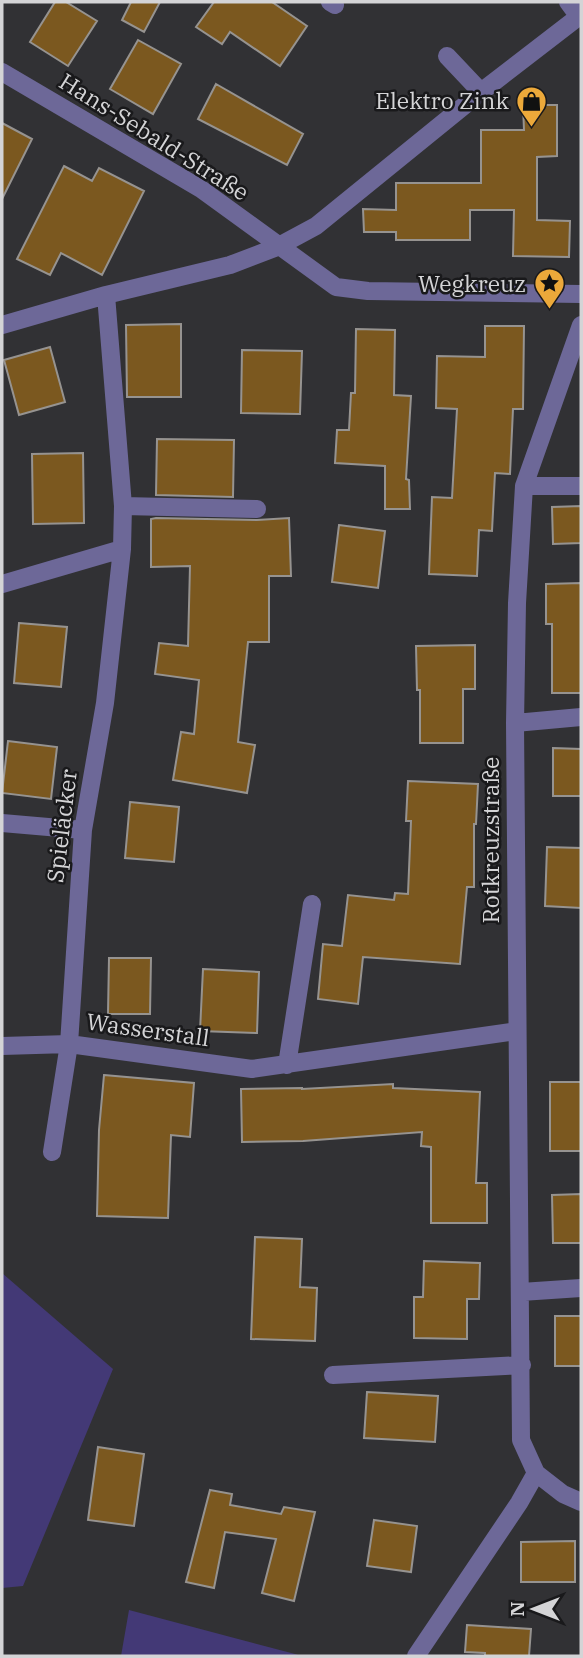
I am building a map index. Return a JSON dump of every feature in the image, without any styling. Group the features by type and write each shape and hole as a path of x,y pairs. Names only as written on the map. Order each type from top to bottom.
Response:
{"street":[{"path":"2,325 106,295 230,265 277,247 316,226 481,92 580,16 568,2"},
{"path":"447,56 481,92"},
{"name":"Hans-Sebald-Straße","path":"2,72 201,189 277,247 336,287 368,291 581,294"},
{"name":"Spieläcker","path":"52,1152 69,1044 83,830 105,703 122,549 123,506 106,295"},
{"name":"Rotkreuzstraße","path":"536,1473 521,1440 515,723 517,603 524,486 581,325"},
{"path":"524,486 581,486"},
{"path":"123,506 257,509"},
{"path":"2,584 122,549"},
{"path":"515,723 581,717"},
{"path":"2,823 83,830"},
{"path":"287,1065 312,904"},
{"name":"Wasserstall","path":"2,1046 69,1044 252,1069 517,1031"},
{"path":"521,1292 581,1288"},
{"path":"333,1374 522,1365"},
{"path":"416,1656 512,1514 536,1473 564,1494 581,1502"}],"shaded area":[{"path":"2,1273 113,1369 23,1586 2,1588"},
{"path":"129,1610 295,1654 301,1656 121,1656"}],"building":[{"path":"55,2 66,2 97,21 68,66 30,42"},
{"path":"131,2 160,2 144,32 122,20"},
{"path":"214,2 272,2 307,26 280,66 230,32 222,44 196,27"},
{"path":"138,40 181,64 153,114 110,89"},
{"path":"216,84 303,134 287,165 198,119"},
{"path":"523,105 557,105 557,156 537,157 537,220 570,221 569,257 513,256 514,210 470,210 470,240 396,240 396,232 364,232 363,209 396,210 396,183 481,183 481,130 524,130"},
{"path":"2,123 32,139 2,199"},
{"path":"64,166 92,181 99,168 144,191 102,275 61,253 50,275 17,259"},
{"path":"181,324 181,397 127,397 126,325"},
{"path":"485,326 524,326 523,409 513,409 510,474 495,473 492,531 479,530 477,576 429,574 432,497 452,498 457,409 436,408 437,356 485,357"},
{"path":"356,329 395,330 394,395 411,396 406,479 409,480 410,509 385,509 385,466 335,463 337,430 349,430 351,393 355,393"},
{"path":"50,347 65,402 19,415 4,360"},
{"path":"242,350 302,351 300,414 241,413"},
{"path":"157,439 234,440 233,497 156,495"},
{"path":"83,453 84,523 33,524 32,454"},
{"path":"581,506 581,543 553,544 552,507"},
{"path":"289,518 291,576 269,576 269,642 248,642 238,742 255,745 247,793 173,780 181,732 194,734 199,680 155,674 159,643 188,646 190,566 151,567 151,519"},
{"path":"339,525 385,531 378,588 332,582"},
{"path":"581,583 581,693 552,693 552,624 546,624 546,584"},
{"path":"19,623 67,627 61,687 14,683"},
{"path":"475,645 475,689 463,689 463,743 420,743 420,690 417,690 416,646"},
{"path":"8,741 57,747 51,799 2,793"},
{"path":"553,748 581,749 581,796 553,796"},
{"path":"408,781 478,784 474,824 474,887 467,887 460,964 363,957 358,1004 318,999 323,944 342,946 348,895 394,900 395,893 408,894 411,821 406,821"},
{"path":"130,802 179,807 174,862 125,858"},
{"path":"547,847 581,848 581,908 545,906"},
{"path":"109,958 151,958 150,1014 108,1014"},
{"path":"203,969 259,972 257,1033 200,1031"},
{"path":"104,1075 194,1083 190,1137 171,1135 168,1218 97,1216 99,1130"},
{"path":"550,1082 581,1082 581,1151 550,1151"},
{"path":"393,1084 393,1088 480,1092 476,1183 487,1183 487,1223 431,1223 431,1147 421,1146 422,1132 303,1141 242,1142 241,1089"},
{"path":"581,1194 581,1243 553,1243 552,1195"},
{"path":"255,1237 302,1239 300,1287 317,1288 315,1341 251,1339"},
{"path":"424,1261 480,1263 479,1299 467,1299 467,1339 414,1338 414,1297 423,1297"},
{"path":"555,1316 581,1316 581,1366 555,1366"},
{"path":"367,1392 438,1396 435,1442 364,1438"},
{"path":"98,1447 144,1454 134,1526 88,1520"},
{"path":"210,1490 232,1494 230,1505 281,1514 284,1507 315,1512 294,1601 262,1593 276,1539 225,1532 214,1588 186,1582"},
{"path":"374,1520 417,1526 411,1572 367,1566"},
{"path":"575,1541 575,1582 521,1582 521,1542"},
{"path":"467,1625 531,1629 529,1656 485,1656 485,1653 465,1652"}],"place":[{"name":"Elektro Zink","path":"532,128"},
{"name":"Wegkreuz","path":"549,311"}]}
